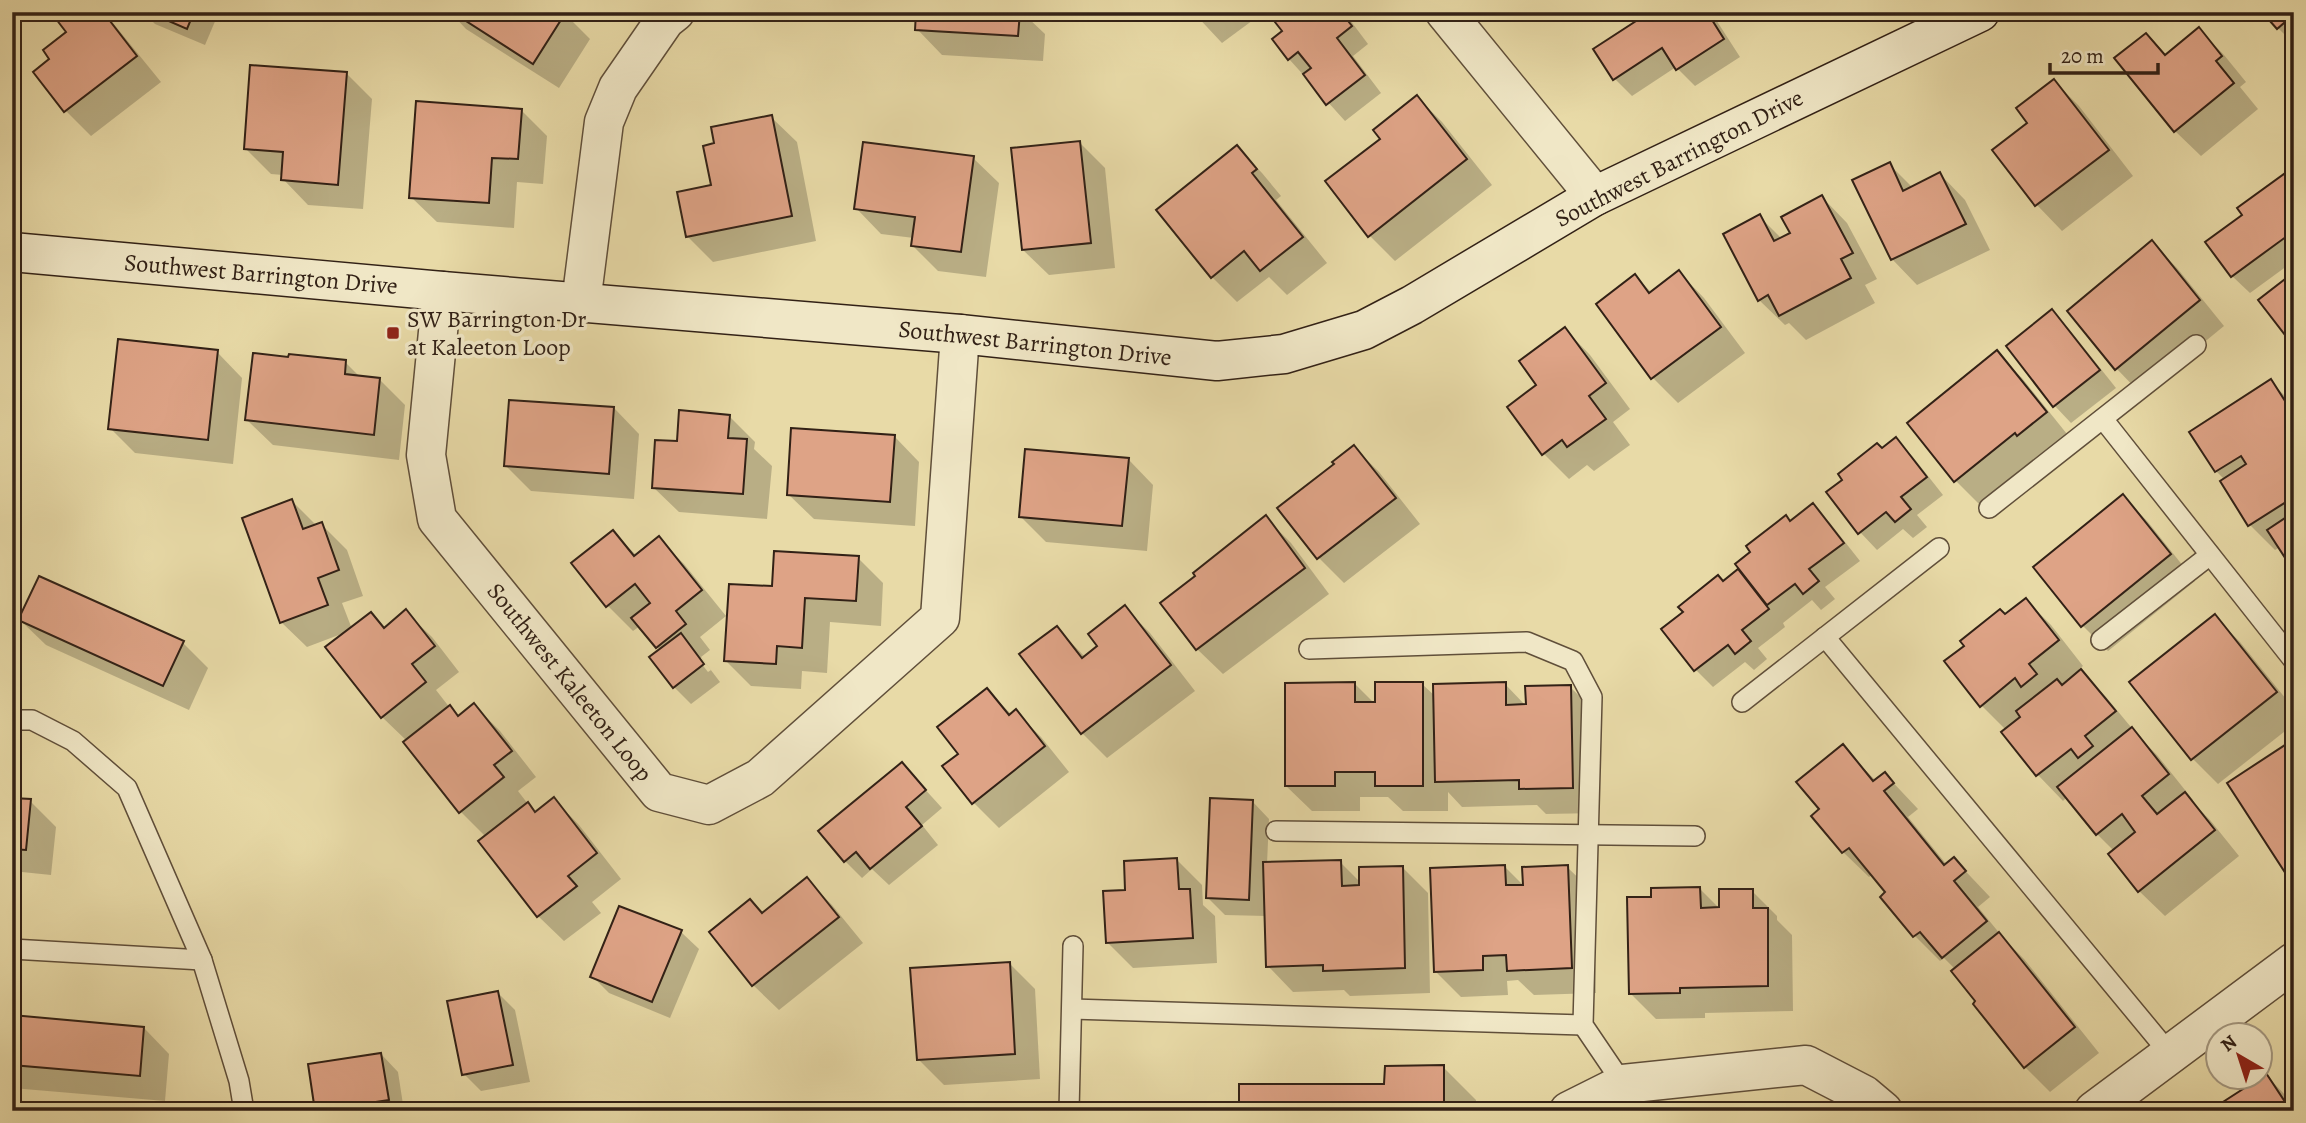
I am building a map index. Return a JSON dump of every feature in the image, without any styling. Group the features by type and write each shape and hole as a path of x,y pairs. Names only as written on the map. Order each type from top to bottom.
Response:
{"street":[{"path":"581,303 604,122 618,88 665,20 676,12"},
{"path":"1445,12 1595,196"},
{"name":"Southwest Barrington Drive","path":"12,252 960,334 1217,361 1284,354 1364,330 1412,305 1595,196 1980,12"},
{"name":"Southwest Kaleeton Loop","path":"442,291 426,455 437,519 659,792 709,804 760,778 940,618 960,334"},
{"path":"2105,1108 2170,1055 2294,962"},
{"path":"1569,1111 1623,1084 1806,1065 1864,1095 1883,1111"}],"lane":[{"path":"1989,508 2196,345"},
{"path":"2103,419 2294,661"},
{"path":"1742,702 1938,548"},
{"path":"2101,640 2210,555"},
{"path":"1825,637 2170,1055"},
{"path":"1309,649 1527,642 1573,661 1592,697 1583,1025 1623,1084"},
{"path":"12,720 32,720 73,741 127,788 202,960 239,1081 244,1111"},
{"path":"1276,831 1695,836"},
{"path":"1069,1111 1073,946"},
{"path":"12,949 202,960"},
{"path":"1072,1009 1583,1025"}],"building":[{"path":"64,12 103,12 137,56 64,112 33,72 49,59 43,50 66,32 56,19"},
{"path":"148,12 194,12 187,29"},
{"path":"452,12 566,12 533,64"},
{"path":"916,12 1020,12 1018,36 915,30"},
{"path":"1190,12 1205,12 1195,19"},
{"path":"1277,12 1341,12 1352,26 1337,38 1365,75 1326,105 1303,74 1311,68 1298,52 1288,60 1272,39 1282,31 1271,17"},
{"path":"1650,12 1707,12 1724,39 1676,70 1662,48 1613,80 1593,49"},
{"path":"2262,12 2294,12 2294,34 2284,23 2277,29"},
{"path":"2199,27 2222,56 2216,61 2234,83 2174,132 2114,58 2146,33 2165,55"},
{"path":"250,65 347,72 338,185 281,180 283,152 244,149"},
{"path":"2054,79 2109,150 2035,206 1992,150 2027,123 2016,108"},
{"path":"1417,95 1467,159 1368,237 1325,181 1380,139 1373,130"},
{"path":"416,101 522,109 518,159 492,158 489,203 409,198"},
{"path":"772,115 792,216 686,237 677,192 711,185 703,146 714,143 711,127"},
{"path":"1080,141 1091,243 1022,250 1011,148"},
{"path":"863,142 974,156 961,252 911,246 915,217 854,209"},
{"path":"1237,145 1257,169 1252,173 1303,237 1260,271 1244,251 1211,278 1156,210"},
{"path":"1890,162 1903,191 1940,172 1966,224 1891,260 1852,180"},
{"path":"2284,174 2294,187 2294,220 2289,223 2294,231 2231,277 2205,242 2242,215 2237,208"},
{"path":"1822,195 1853,253 1841,259 1851,278 1779,316 1768,295 1758,301 1723,234 1760,214 1774,241 1790,233 1781,217"},
{"path":"2152,240 2200,300 2115,370 2067,311"},
{"path":"1679,270 1721,327 1651,379 1596,304 1635,274 1649,293"},
{"path":"2294,272 2294,335 2288,339 2258,300"},
{"path":"2052,309 2100,370 2053,407 2006,346"},
{"path":"1565,327 1606,383 1589,396 1606,419 1567,447 1562,440 1542,455 1507,407 1536,385 1519,361"},
{"path":"118,339 218,350 208,440 108,429"},
{"path":"1997,350 2047,412 2017,436 2015,433 1954,482 1907,423"},
{"path":"253,353 346,360 345,374 380,378 374,435 245,420"},
{"path":"2271,379 2294,415 2294,497 2248,526 2220,481 2246,464 2241,456 2215,472 2189,432"},
{"path":"509,400 614,407 609,474 504,466"},
{"path":"679,410 730,415 728,438 747,439 743,494 652,488 655,440 677,441"},
{"path":"791,428 895,435 890,502 787,495"},
{"path":"1896,437 1927,477 1901,497 1911,509 1895,522 1886,512 1858,534 1826,492 1842,480 1838,474 1877,443 1882,448"},
{"path":"1354,445 1396,498 1317,559 1277,508"},
{"path":"1025,449 1129,458 1122,526 1019,517"},
{"path":"2123,494 2171,554 2081,627 2033,567"},
{"path":"292,499 303,529 322,522 339,570 318,578 328,605 280,623 242,518"},
{"path":"1813,503 1844,543 1809,569 1819,581 1803,594 1795,584 1767,605 1735,564 1750,552 1746,546 1786,515 1790,521"},
{"path":"2294,512 2294,569 2293,570 2267,530"},
{"path":"1266,515 1305,568 1196,650 1160,603"},
{"path":"613,530 634,556 659,536 702,590 676,611 686,624 656,648 631,618 650,603 635,584 606,607 571,563"},
{"path":"774,551 859,556 856,601 805,598 802,648 777,646 776,664 724,661 729,584 772,586"},
{"path":"1738,569 1769,609 1742,630 1751,641 1735,654 1728,645 1694,671 1661,629 1683,612 1678,607 1718,575 1723,581"},
{"path":"39,576 184,641 163,686 18,620"},
{"path":"2026,598 2059,640 2029,664 2037,674 2021,687 2015,678 1980,707 1944,661 1964,646 1960,641 2000,609 2005,614"},
{"path":"1125,605 1171,665 1081,734 1019,654 1057,626 1082,658 1097,646 1088,634"},
{"path":"406,609 435,646 412,664 426,682 381,718 325,647 371,612 384,628"},
{"path":"2215,614 2277,692 2191,760 2129,682"},
{"path":"681,633 704,664 673,688 649,657"},
{"path":"2081,669 2116,711 2085,736 2093,746 2078,758 2071,749 2036,776 2001,732 2020,717 2016,711 2057,679 2062,685"},
{"path":"1355,682 1355,702 1375,702 1375,682 1423,682 1423,786 1375,786 1375,772 1335,772 1335,786 1285,786 1285,683"},
{"path":"1506,682 1506,705 1526,704 1525,686 1571,685 1573,788 1519,789 1519,780 1435,782 1433,684"},
{"path":"987,688 1009,715 1016,709 1045,746 972,804 942,766 958,754 937,727"},
{"path":"474,703 512,751 494,765 504,777 459,813 403,742 450,705 458,716"},
{"path":"2132,727 2169,774 2142,796 2157,814 2185,792 2215,830 2138,892 2108,854 2135,832 2122,814 2096,835 2057,787"},
{"path":"2294,739 2294,868 2286,874 2227,783"},
{"path":"1843,744 1873,781 1885,772 1894,783 1884,791 1944,865 1954,857 1966,871 1954,881 1987,921 1942,958 1920,932 1913,937 1880,897 1885,892 1849,848 1842,853 1811,816 1819,809 1796,782"},
{"path":"902,762 926,790 906,807 922,826 870,869 856,852 844,862 818,831"},
{"path":"554,797 597,853 568,876 577,886 537,917 478,841 528,802 535,812"},
{"path":"12,798 31,799 26,850 12,849"},
{"path":"1210,798 1253,800 1249,900 1206,898"},
{"path":"1177,858 1179,889 1190,889 1193,938 1106,943 1103,891 1125,890 1124,861"},
{"path":"1341,860 1342,886 1359,885 1359,867 1403,866 1405,968 1323,971 1323,965 1266,967 1263,862"},
{"path":"1505,865 1506,885 1523,885 1522,867 1568,865 1572,968 1507,971 1506,955 1483,956 1483,970 1434,972 1430,868"},
{"path":"807,877 839,917 752,986 709,932 750,899 762,913"},
{"path":"1700,887 1701,908 1719,907 1719,889 1753,889 1753,908 1768,908 1768,986 1680,988 1680,993 1629,994 1627,897 1651,897 1651,888"},
{"path":"619,906 682,930 652,1002 590,977"},
{"path":"1999,932 2075,1027 2024,1068 1973,1004 1975,1001 1951,971"},
{"path":"1010,962 1015,1054 917,1060 910,968"},
{"path":"498,991 513,1065 462,1075 447,1001"},
{"path":"12,1015 144,1027 140,1076 12,1065"},
{"path":"381,1053 389,1100 315,1111 308,1064"},
{"path":"1444,1065 1444,1111 1239,1111 1239,1084 1384,1084 1385,1066"},
{"path":"2274,1085 2291,1111 2209,1111 2238,1092 2274,1092"}],"place":[{"name":"SW Barrington Dr at Kaleeton Loop","path":"393,333"}]}
